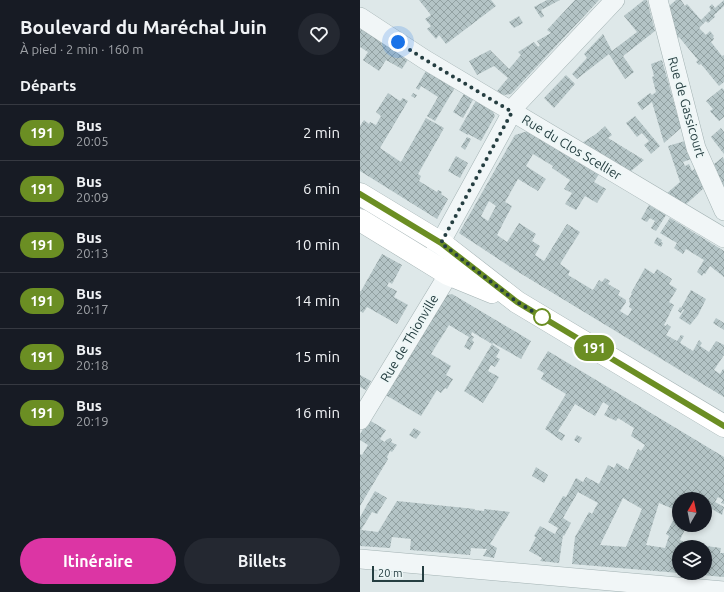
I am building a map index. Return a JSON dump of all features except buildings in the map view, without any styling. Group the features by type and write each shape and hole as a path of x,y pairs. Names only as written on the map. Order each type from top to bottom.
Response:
{"main road":[{"path":"360,194 441,243 454,266"},
{"path":"360,220 430,262 454,266 724,426"}],"street":[{"path":"430,262 512,112 615,0"},
{"name":"Rue de Gassicourt","path":"658,0 696,148 724,211"},
{"name":"Rue du Clos Scellier","path":"360,17 424,59 724,238"},
{"name":"Rue de Thionville","path":"360,420 454,266"},
{"path":"360,559 724,591"}],"bus line":[{"name":"191","path":"360,194 441,243 517,302 724,426"}],"route":[{"path":"398,42 512,112 441,243 517,302 542,317"}]}
